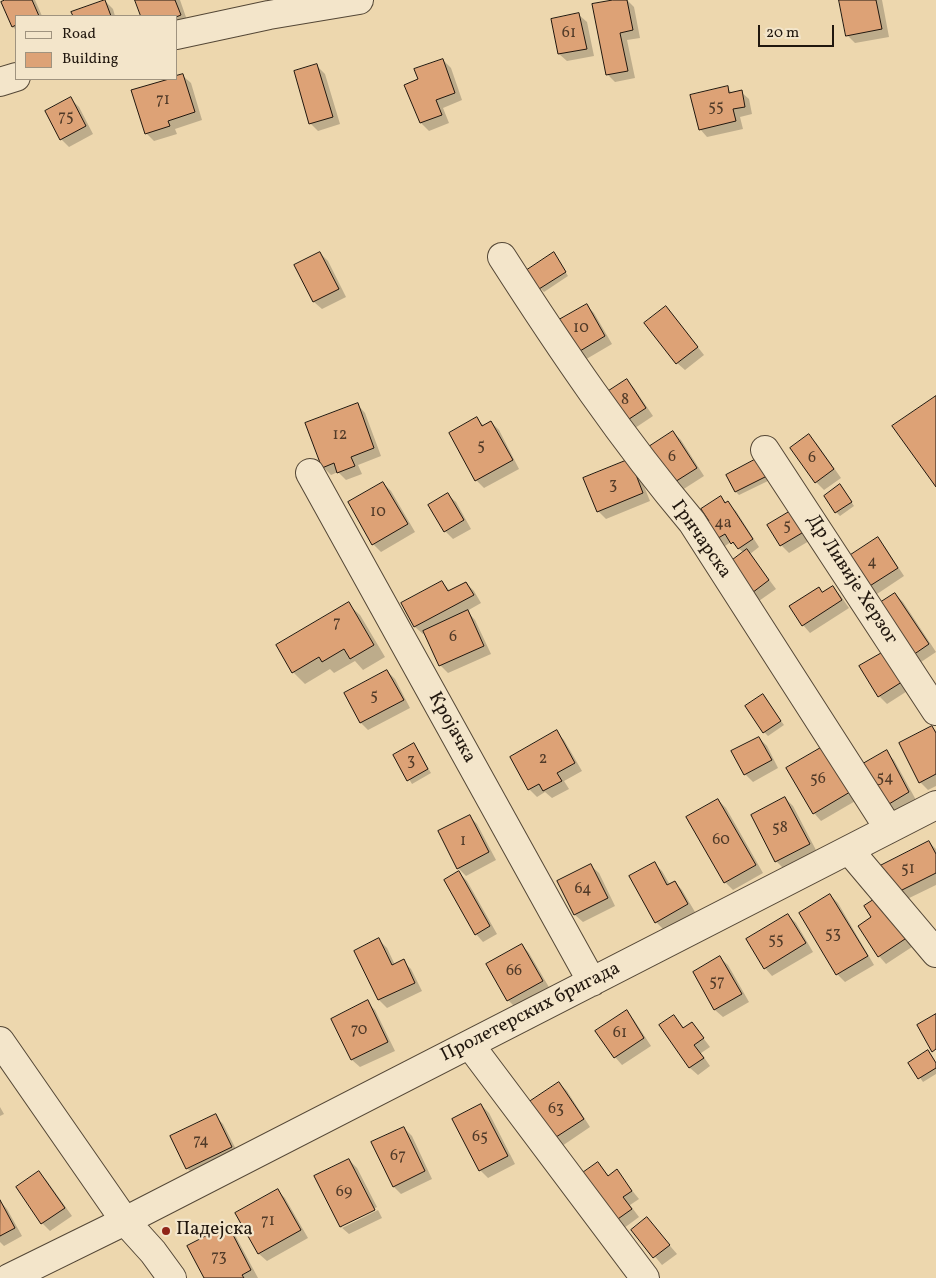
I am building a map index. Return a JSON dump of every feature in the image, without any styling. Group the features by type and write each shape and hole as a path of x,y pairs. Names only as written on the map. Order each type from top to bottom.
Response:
{"street":[{"path":"178,35 269,15 355,0"},
{"path":"0,82 15,77"},
{"name":"Грнчарска","path":"502,257 547,327 625,439 654,478 692,522 890,829"},
{"name":"Др Ливије Херзог","path":"765,450 936,711"},
{"name":"Кројачка","path":"310,473 592,982"},
{"name":"Пролетерских бригада","path":"9,1278 125,1221 936,805"},
{"path":"849,850 936,953"},
{"path":"0,1041 125,1221 153,1252 172,1278"},
{"path":"470,1044 645,1278"}],"building":[{"path":"5,0 32,0 39,15 15,15 15,26 12,27 1,2"},
{"path":"105,0 111,15 72,15 71,12"},
{"path":"135,0 175,0 181,15 178,16 141,15"},
{"path":"613,0 627,0 633,30 620,33 628,71 606,75 592,4"},
{"path":"839,0 876,0 882,29 846,36"},
{"path":"579,13 587,49 558,54 551,19"},
{"path":"443,59 455,93 436,100 442,115 420,123 404,85 418,79 414,69"},
{"path":"317,64 333,117 309,124 294,71"},
{"path":"183,74 195,112 168,121 170,126 145,134 131,90 166,80 178,80 178,75"},
{"path":"728,86 729,93 742,90 745,107 733,109 736,121 699,130 690,95"},
{"path":"71,97 86,126 60,140 45,111"},
{"path":"320,252 339,289 313,302 294,265"},
{"path":"554,252 566,272 539,289 527,270"},
{"path":"587,304 605,336 575,354 557,321"},
{"path":"666,306 698,347 676,364 644,323"},
{"path":"627,379 646,408 623,423 604,394"},
{"path":"936,396 936,487 892,426"},
{"path":"358,403 374,448 351,457 355,466 337,473 334,463 322,468 305,423"},
{"path":"477,417 482,426 491,421 513,460 475,481 449,433"},
{"path":"673,431 697,468 670,485 647,448"},
{"path":"809,434 834,469 815,483 790,448"},
{"path":"758,458 767,476 735,492 726,475"},
{"path":"630,459 643,493 597,512 583,478"},
{"path":"383,482 408,524 372,545 348,502"},
{"path":"840,484 852,502 835,513 824,496"},
{"path":"448,493 464,520 444,532 428,505"},
{"path":"721,496 725,503 728,501 753,539 738,549 733,542 731,544 725,534 710,543 699,527 709,521 701,509"},
{"path":"794,509 807,530 780,546 767,525"},
{"path":"878,537 898,568 865,589 846,558"},
{"path":"747,549 769,580 748,596 726,565"},
{"path":"442,581 448,591 466,582 474,595 414,627 401,603"},
{"path":"833,586 842,600 802,626 789,606 819,587 822,592"},
{"path":"895,593 929,644 913,655 878,604"},
{"path":"349,602 374,645 350,659 344,649 322,662 319,657 292,673 276,645"},
{"path":"468,610 484,646 439,666 423,631"},
{"path":"887,650 905,680 878,697 859,666"},
{"path":"387,670 404,700 360,723 344,693"},
{"path":"763,694 781,721 763,733 745,706"},
{"path":"932,726 936,733 936,774 919,783 899,743"},
{"path":"557,730 575,763 557,773 562,781 543,791 539,784 528,790 510,757"},
{"path":"759,737 772,760 744,775 731,751"},
{"path":"414,743 428,769 407,781 393,755"},
{"path":"824,746 850,792 813,814 786,768"},
{"path":"887,750 909,792 884,807 861,765"},
{"path":"785,797 810,844 775,862 751,815"},
{"path":"718,799 756,865 724,883 686,817"},
{"path":"470,815 489,852 457,869 438,831"},
{"path":"929,841 936,854 936,873 892,895 878,867"},
{"path":"655,862 667,885 675,881 688,904 655,923 629,876"},
{"path":"591,864 608,898 574,915 557,881"},
{"path":"459,871 490,926 475,935 444,880"},
{"path":"830,894 868,956 836,975 799,913"},
{"path":"881,895 908,937 878,957 858,926 871,917 864,906"},
{"path":"788,914 806,943 764,969 746,939"},
{"path":"379,938 392,965 404,959 415,983 378,1000 354,951"},
{"path":"522,944 543,981 507,1001 486,964"},
{"path":"720,956 742,994 714,1010 693,972"},
{"path":"368,1000 388,1042 351,1060 331,1019"},
{"path":"627,1010 644,1038 614,1058 595,1031"},
{"path":"936,1014 936,1049 932,1052 917,1025"},
{"path":"674,1015 683,1028 692,1022 704,1038 694,1045 704,1058 689,1068 659,1025"},
{"path":"928,1050 936,1063 936,1068 918,1079 908,1063"},
{"path":"559,1082 584,1119 553,1139 529,1102"},
{"path":"481,1104 508,1156 479,1171 452,1119"},
{"path":"216,1114 232,1147 186,1169 170,1136"},
{"path":"404,1127 425,1171 393,1187 371,1142"},
{"path":"349,1159 375,1210 340,1227 314,1176"},
{"path":"598,1162 608,1176 617,1169 632,1191 623,1197 632,1209 615,1221 581,1174"},
{"path":"39,1171 65,1208 41,1224 16,1187"},
{"path":"278,1189 301,1230 258,1254 235,1213"},
{"path":"0,1200 15,1228 0,1236"},
{"path":"647,1217 670,1245 653,1258 631,1230"},
{"path":"228,1225 251,1270 242,1275 244,1278 204,1278 187,1246"}],"place":[{"name":"Падејска","path":"166,1231"}]}
